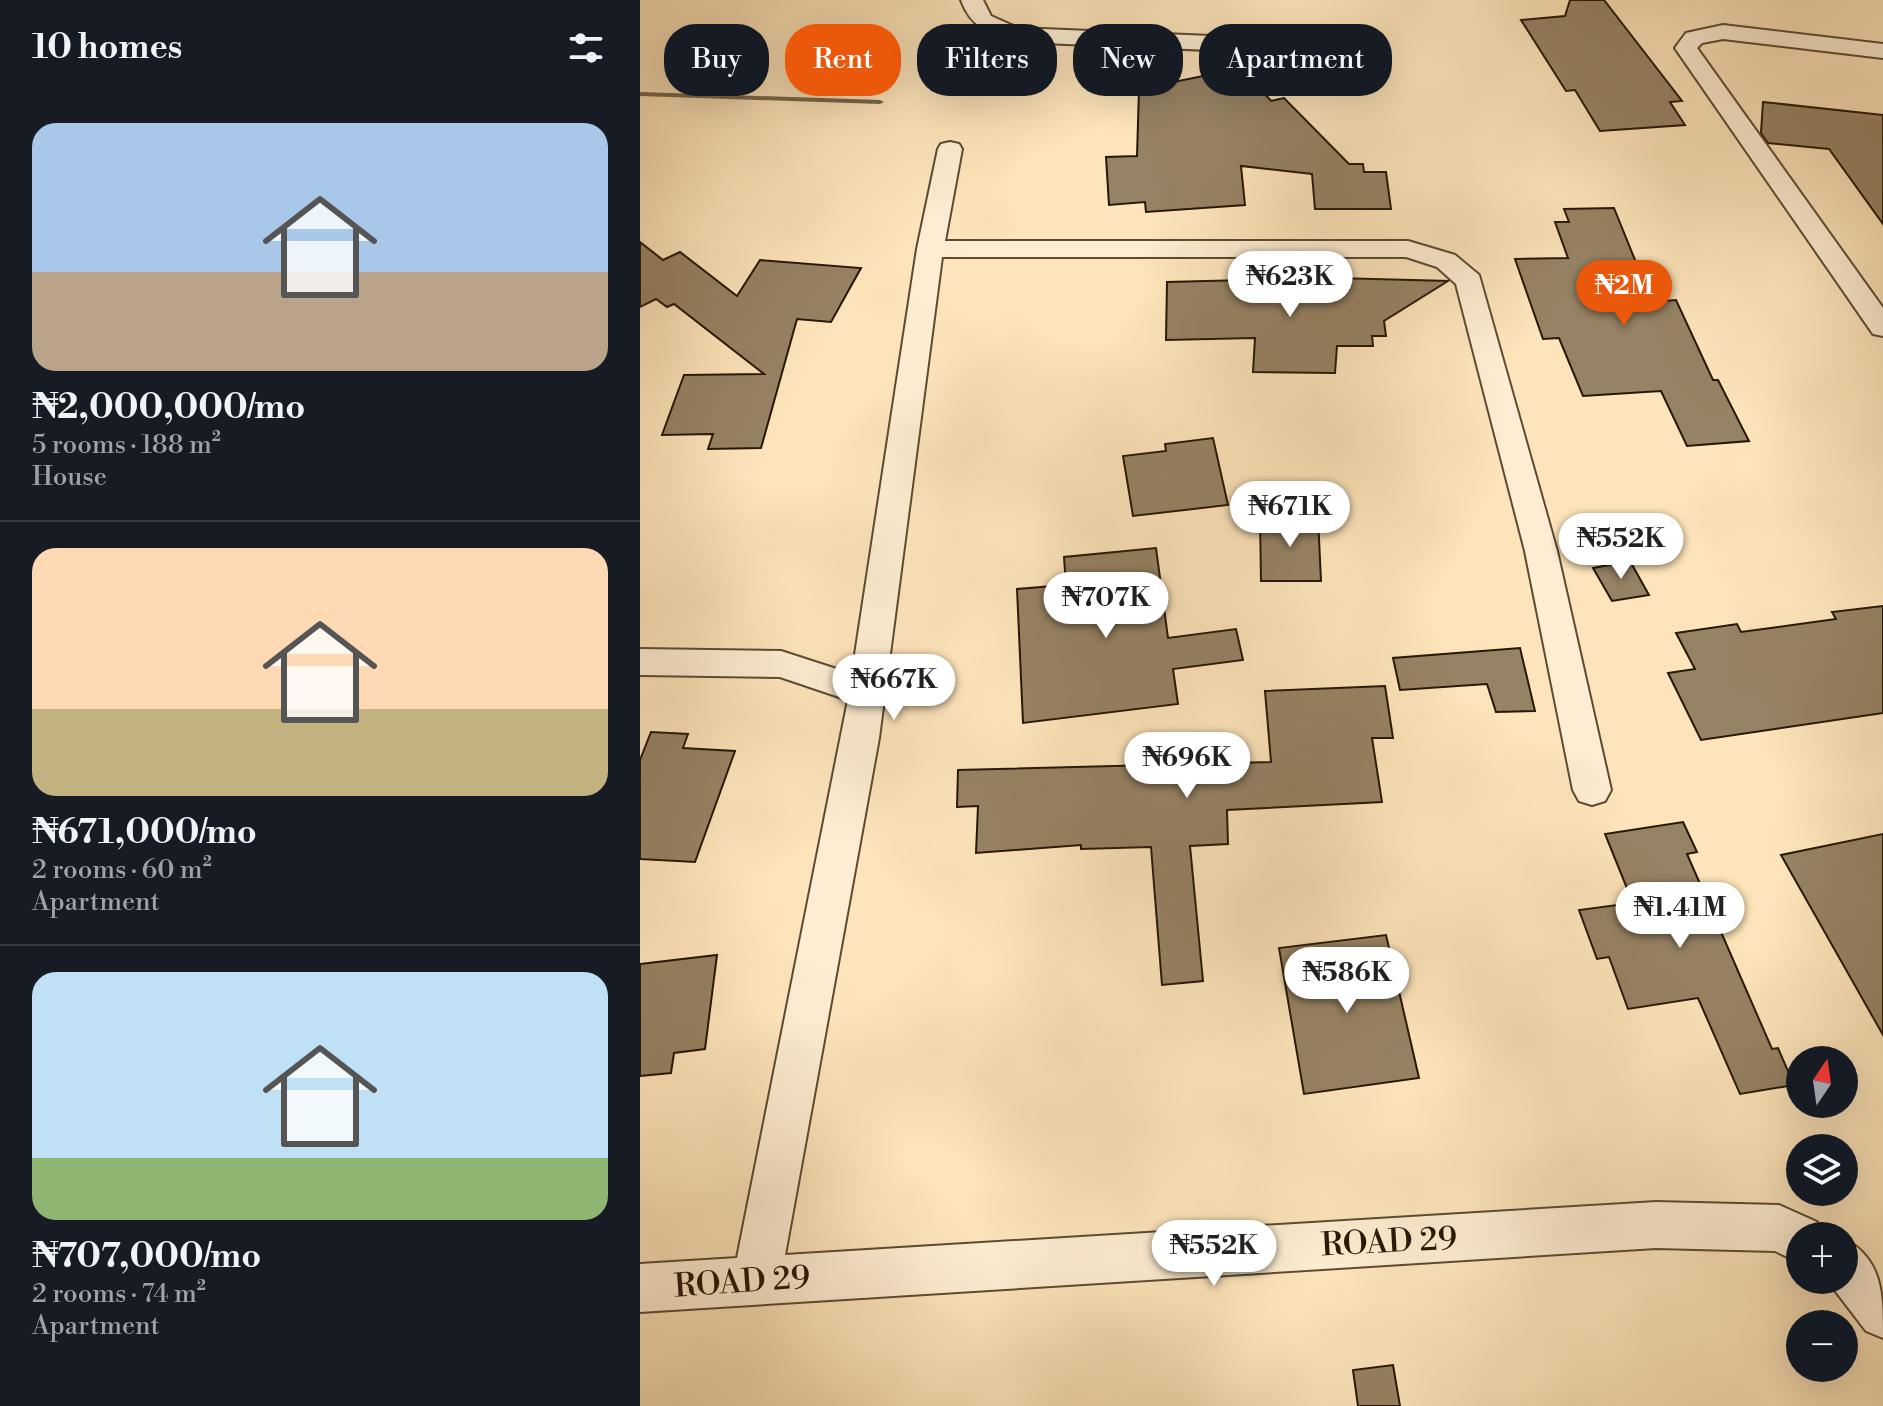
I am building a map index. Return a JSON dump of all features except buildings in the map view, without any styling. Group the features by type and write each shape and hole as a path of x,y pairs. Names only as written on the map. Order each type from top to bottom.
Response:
{"street":[{"path":"972,0 974,10 987,26 1018,35 1199,43"},
{"path":"1883,51 1723,32 1694,38 1686,48 1883,328"},
{"path":"757,1279 868,693 930,249 950,149"},
{"path":"930,249 1408,249 1446,261 1469,281 1541,551 1592,790"},
{"path":"640,662 781,664 868,693"},
{"name":"ROAD 29","path":"640,1288 1656,1225 1779,1228 1786,1232"},
{"path":"1858,1281 1883,1314"}],"waterway":[{"path":"640,94 880,102"}]}
